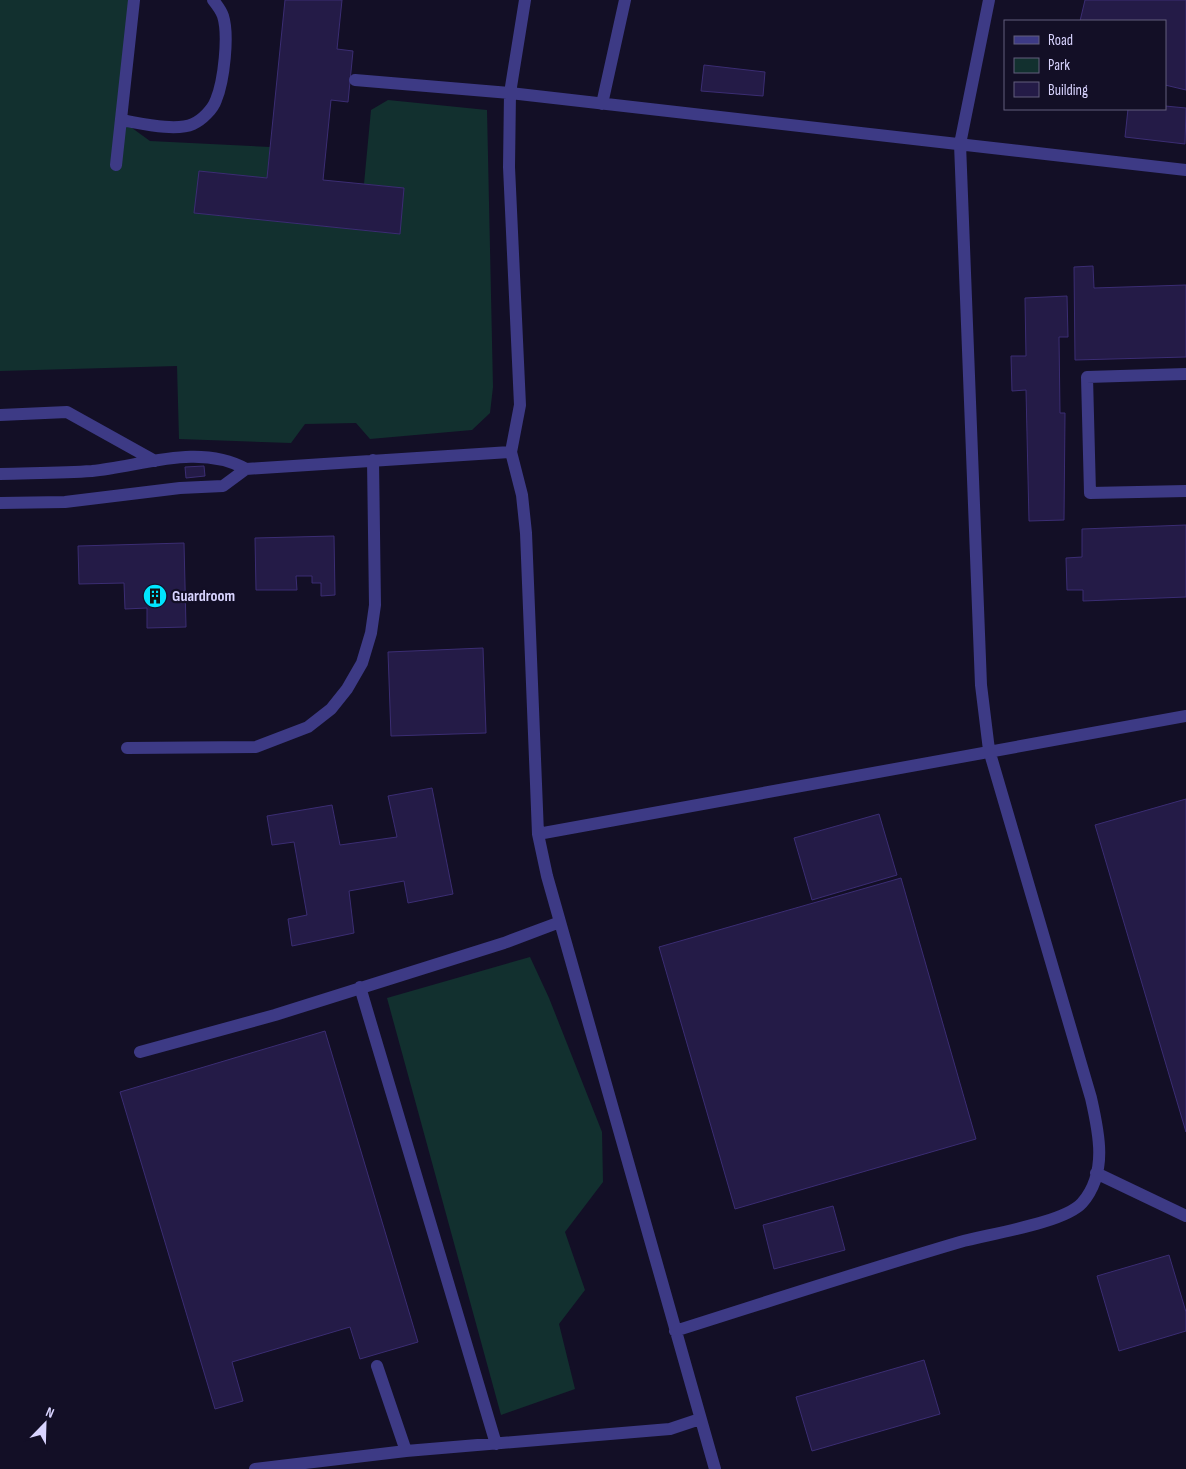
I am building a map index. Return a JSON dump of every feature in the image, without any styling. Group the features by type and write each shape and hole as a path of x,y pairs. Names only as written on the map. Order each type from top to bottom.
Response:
{"lane":[{"path":"116,165 134,0"},
{"path":"120,120 182,128 195,124 207,114 216,102 226,36 223,16 213,0"},
{"path":"525,0 510,93 508,167 520,405 511,452 522,495 526,533 538,834 560,922 715,1469"},
{"path":"602,104 625,0"},
{"path":"675,1331 962,1242 1066,1215 1082,1203 1093,1185 1100,1158 1098,1132 1091,1098 989,750 980,675 960,144 989,0"},
{"path":"355,80 510,93 1186,170"},
{"path":"1186,374 1086,377 1090,493 1186,491"},
{"path":"0,415 67,412 155,461"},
{"path":"0,474 93,470 196,456 231,461 246,469 511,452"},
{"path":"128,748 256,747 308,726 336,702 347,689 362,663 372,633 374,605 373,460"},
{"path":"0,503 64,502 180,488 223,486 246,469"},
{"path":"538,834 989,750 1186,716"},
{"path":"140,1052 275,1015 504,943 560,922"},
{"path":"360,987 496,1444"},
{"path":"1096,1173 1186,1216"},
{"path":"377,1366 406,1451"},
{"path":"255,1469 313,1466 406,1451 670,1429 700,1419"}],"green space":[{"path":"0,0 134,0 121,120 150,141 270,147 267,178 199,171 195,213 400,234 404,188 364,184 371,110 388,100 487,110 493,387 490,413 472,430 370,439 356,423 305,424 291,443 179,439 177,366 0,371"},
{"path":"530,957 549,998 602,1132 603,1182 565,1232 585,1290 559,1324 575,1389 501,1415 387,998"}],"building":[{"path":"285,0 342,0 337,49 353,51 348,102 331,100 323,180 404,188 400,234 194,213 199,171 267,178"},
{"path":"1085,0 1186,0 1186,90 1166,85 1166,20 1080,20"},
{"path":"704,65 765,72 763,96 701,91"},
{"path":"1166,106 1186,108 1185,144 1125,137 1128,110 1166,110"},
{"path":"1093,266 1094,288 1186,285 1186,357 1075,360 1074,267"},
{"path":"1067,296 1068,337 1059,337 1060,413 1065,413 1064,520 1029,521 1026,390 1012,391 1011,356 1026,356 1025,298"},
{"path":"204,466 205,476 186,478 185,467"},
{"path":"1186,525 1186,597 1083,601 1083,590 1067,590 1066,558 1082,557 1082,529"},
{"path":"334,536 335,595 321,596 321,583 312,583 312,576 296,576 297,590 256,590 255,538"},
{"name":"Guardroom","path":"184,543 186,627 147,628 147,608 125,609 124,583 79,584 78,546"},
{"path":"483,648 486,733 391,736 388,652"},
{"path":"432,788 453,894 408,903 404,881 349,891 354,933 292,946 288,919 307,915 294,842 272,845 267,816 332,805 340,845 397,837 388,796"},
{"path":"1186,799 1186,1132 1095,825"},
{"path":"879,814 897,875 812,900 794,838"},
{"path":"901,878 976,1139 735,1209 659,947"},
{"path":"325,1031 418,1342 360,1359 350,1327 232,1362 243,1401 215,1409 120,1092"},
{"path":"833,1206 845,1250 774,1269 763,1225"},
{"path":"1169,1255 1186,1312 1186,1331 1119,1351 1097,1276"},
{"path":"924,1360 940,1414 812,1451 796,1397"}],"place":[{"name":"Guardroom","path":"155,596"}]}
